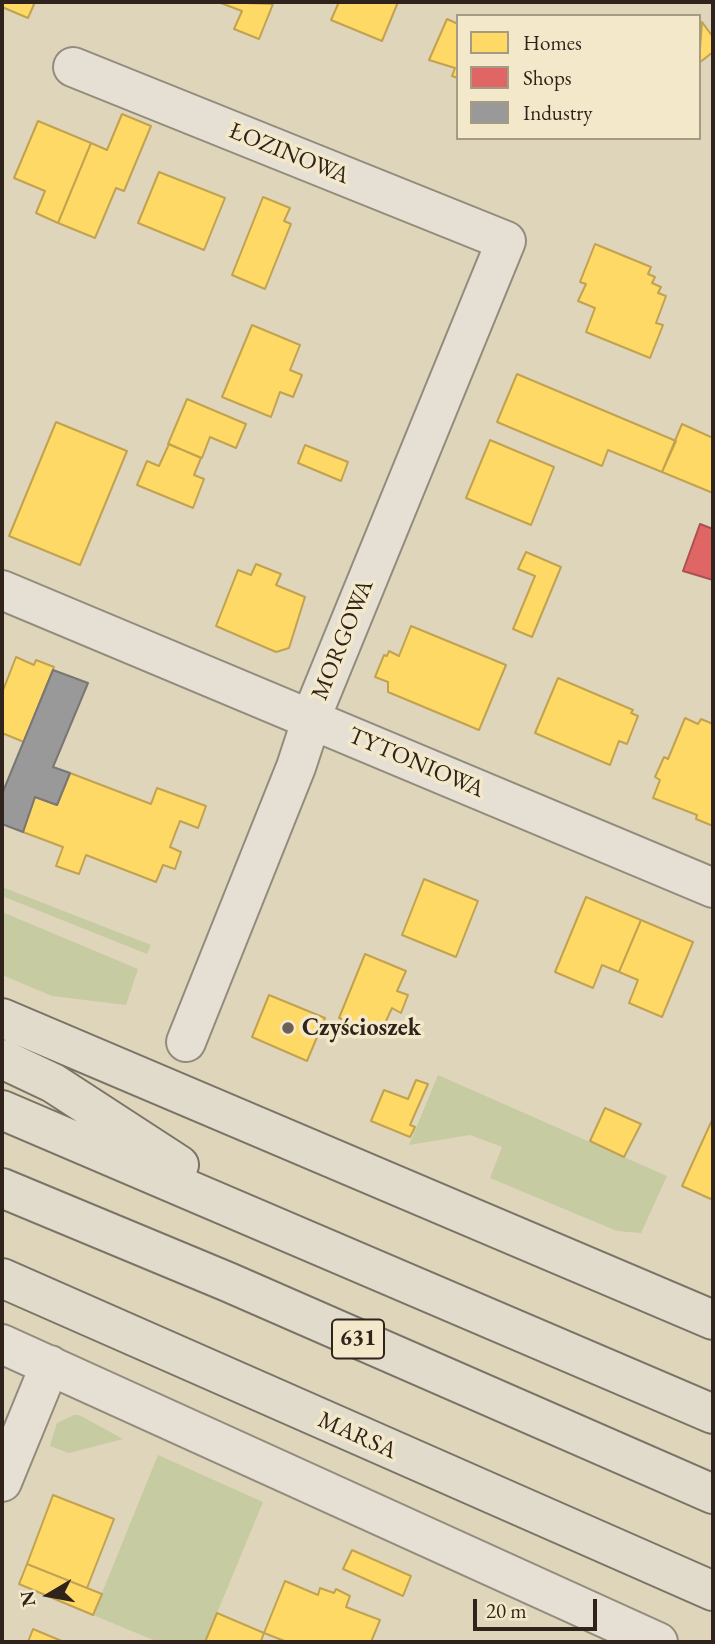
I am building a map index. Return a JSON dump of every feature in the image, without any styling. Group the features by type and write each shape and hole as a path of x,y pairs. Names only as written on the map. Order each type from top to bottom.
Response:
{"main road":[{"path":"2,1018 713,1320"},
{"path":"2,1059 53,1083 260,1218"},
{"path":"2,1110 260,1218 713,1414"},
{"name":"631","path":"2,1188 228,1282 713,1494"},
{"name":"MARSA","path":"2,1278 713,1591"}],"street":[{"name":"ŁOZINOWA","path":"73,67 506,241"},
{"name":"MORGOWA","path":"186,1042 296,767 311,719 506,241"},
{"name":"TYTONIOWA","path":"2,590 713,888"},
{"path":"2,1345 658,1642"},
{"path":"2,1482 50,1365"}],"green space":[{"path":"2,887 151,945 147,954 2,896"},
{"path":"2,912 138,969 126,1005 52,996 2,975"},
{"path":"438,1075 667,1176 641,1233 617,1231 490,1178 502,1147 470,1135 409,1145"},
{"path":"79,1415 123,1439 69,1453 50,1446 57,1423"},
{"path":"158,1455 263,1502 205,1642 158,1642 93,1615"}],"building: Homes":[{"path":"2,2 35,2 28,18 2,7"},
{"path":"218,2 273,4 259,39 234,29 242,11"},
{"path":"339,2 398,2 382,41 331,20"},
{"path":"447,19 456,23 456,77 452,76 455,68 429,60"},
{"path":"702,22 713,37 713,52 701,61"},
{"path":"122,114 151,126 124,191 116,188 95,238 58,223 91,143 107,150"},
{"path":"38,121 91,143 58,223 36,213 45,191 14,178"},
{"path":"159,172 225,198 204,250 138,223"},
{"path":"263,197 290,208 284,221 291,224 265,289 232,275"},
{"path":"595,244 651,267 648,274 655,277 652,283 661,287 658,293 666,296 656,323 663,325 650,358 586,332 595,308 578,301 586,284 580,282"},
{"path":"252,325 300,345 290,370 302,375 293,397 280,392 271,417 222,397"},
{"path":"517,374 676,441 662,472 608,450 602,466 497,422"},
{"path":"187,399 246,424 236,448 210,437 202,458 168,444"},
{"path":"56,422 127,451 80,565 9,536"},
{"path":"682,424 713,438 713,493 662,472"},
{"path":"490,440 554,467 531,525 466,498"},
{"path":"169,444 201,458 194,475 204,479 193,508 137,485 147,461 159,466"},
{"path":"305,445 348,462 341,481 298,463"},
{"path":"526,552 561,567 532,637 513,629 535,576 518,569"},
{"path":"256,564 281,574 276,585 305,597 289,648 276,652 216,626 238,570 251,575"},
{"path":"411,626 506,665 479,730 388,692 388,682 375,677 384,655 387,656 389,651 399,656"},
{"path":"16,657 34,665 36,660 54,667 24,742 2,733 2,693"},
{"path":"558,678 633,710 631,713 638,716 627,744 619,741 610,765 535,733"},
{"path":"685,718 698,724 701,719 713,724 713,826 696,819 697,815 653,798 660,780 655,777 664,757 668,759"},
{"path":"70,773 151,804 157,788 206,806 198,828 180,821 170,847 181,852 175,869 163,865 156,882 86,855 79,874 56,866 63,847 23,832 35,797 57,805"},
{"path":"424,879 478,901 456,957 402,935"},
{"path":"586,897 641,920 619,972 602,965 593,988 555,972"},
{"path":"641,920 693,942 662,1017 629,1003 638,980 619,972"},
{"path":"365,954 406,971 397,991 408,995 401,1013 392,1008 380,1034 339,1018"},
{"name":"Czyścioszek","path":"269,995 325,1018 307,1061 252,1037"},
{"path":"416,1080 428,1084 410,1125 415,1127 410,1137 371,1121 384,1090 408,1099"},
{"path":"605,1108 641,1124 624,1157 590,1141"},
{"path":"713,1118 713,1200 682,1186"},
{"path":"53,1495 114,1519 87,1588 27,1564"},
{"path":"352,1550 411,1576 403,1596 343,1569"},
{"path":"27,1564 102,1594 93,1615 19,1584"},
{"path":"285,1581 318,1595 320,1588 334,1593 336,1589 350,1596 346,1607 380,1620 371,1642 287,1642 264,1633"},
{"path":"217,1613 264,1633 263,1642 205,1642"},
{"path":"33,1629 64,1642 28,1642"}],"building: Shops":[{"path":"700,524 713,529 713,580 683,571"}],"building: Industry":[{"path":"53,670 88,683 53,767 70,773 57,805 35,797 23,832 2,824 2,794"}],"place":[{"name":"Czyścioszek","path":"288,1028"}]}
